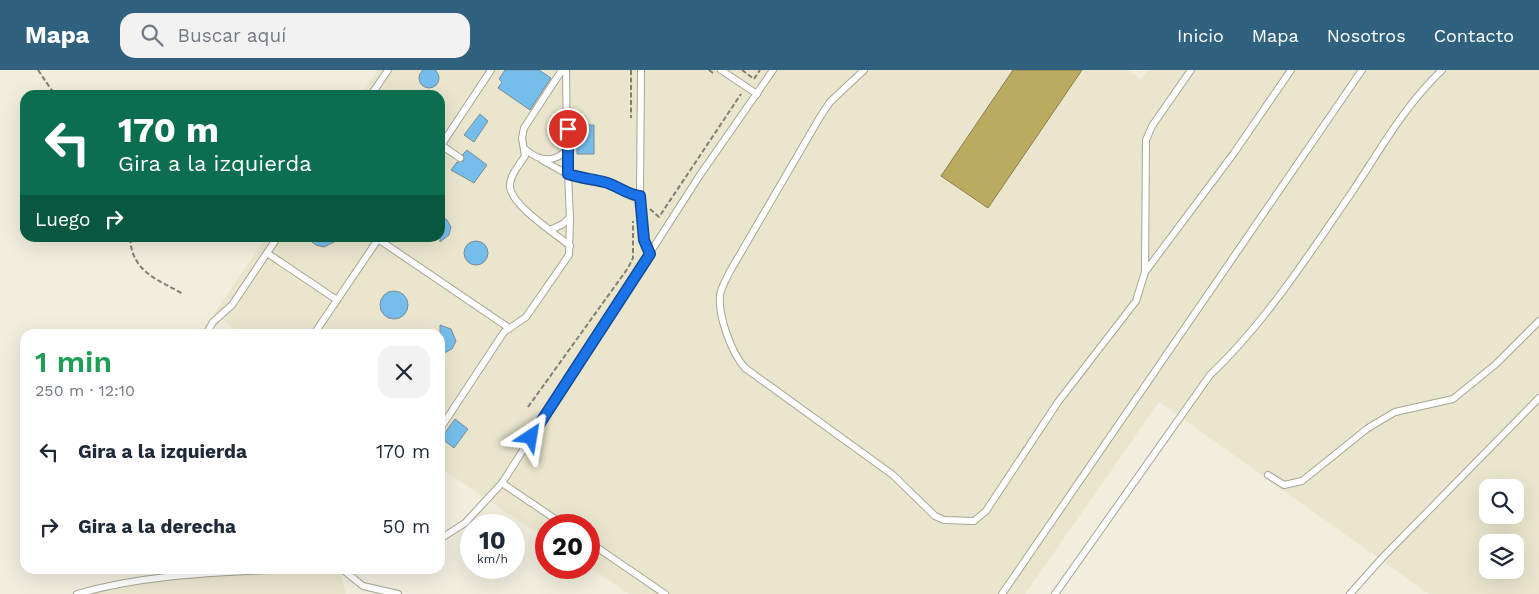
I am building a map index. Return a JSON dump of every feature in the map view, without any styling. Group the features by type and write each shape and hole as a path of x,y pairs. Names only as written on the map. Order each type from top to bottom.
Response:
{"lane":[{"path":"374,90 388,70"},
{"path":"445,140 491,70"},
{"path":"562,70 524,128 522,138 526,150 525,156 511,180 512,192 527,212 570,246"},
{"path":"445,422 509,328 526,317 569,256 570,216 566,70"},
{"path":"640,70 640,196 644,240 650,254"},
{"path":"445,536 465,523 502,483 700,175 773,70"},
{"path":"864,70 830,102 820,117 729,273 720,295 731,348 745,368 893,476 935,516 944,520 974,521 986,511 1058,402 1136,301 1145,272 1146,140 1152,126 1191,70"},
{"path":"1145,272 1234,153 1291,70"},
{"path":"1002,594 1362,70"},
{"path":"1055,594 1210,375 1232,354 1281,290 1350,194 1408,107 1442,70"},
{"path":"719,73 757,94"},
{"path":"445,149 460,158"},
{"path":"541,159 558,158 567,149"},
{"path":"526,150 568,174 586,180 604,182 628,194 640,196"},
{"path":"550,230 563,224 570,216"},
{"path":"209,329 213,322 232,305 274,242"},
{"path":"317,329 376,242"},
{"path":"385,242 509,328"},
{"path":"267,253 337,300"},
{"path":"1268,475 1284,485 1302,481 1368,428 1395,412 1453,399 1496,364 1539,321"},
{"path":"1350,594 1382,558 1539,398"},
{"path":"502,483 548,514"},
{"path":"600,550 665,594"},
{"path":"77,594 102,586 157,577 205,574"},
{"path":"348,574 363,586 398,594"}],"path":[{"path":"38,70 52,90"},
{"path":"631,70 631,126"},
{"path":"709,70 719,73"},
{"path":"742,70 754,79 760,70"},
{"path":"659,217 742,95 737,90"},
{"path":"528,407 628,268 633,258 633,221"},
{"path":"131,242 135,262 144,271 183,294"}],"shaded area":[{"path":"378,70 1013,70 941,176 988,208 1082,70 1128,70 1141,79 1148,70 1539,70 1539,594 1429,594 1159,402 1025,594 629,594 600,574 600,514 535,514 535,532 525,525 525,514 509,514 445,471 445,329 234,329 214,314 262,242 445,242 445,90 364,90"},
{"path":"1013,70 1082,70 988,208 941,176"},
{"path":"205,574 341,574 346,594 77,594 157,577"}],"building":[{"path":"429,68 436,71 439,78 436,85 429,88 422,85 419,78 422,71"},
{"path":"505,70 539,70 551,78 530,110 498,88 502,82 499,79"},
{"path":"480,114 488,121 474,142 464,135"},
{"path":"585,125 594,125 594,154 577,154 577,136 585,135"},
{"path":"467,150 487,165 474,183 451,170 457,162 464,161 463,154"},
{"path":"445,219 451,227 449,235 445,238"},
{"path":"476,241 481,242 487,248 487,258 481,264 476,265 471,264 465,258 464,253 465,248 471,242"},
{"path":"312,242 334,242 324,247"},
{"path":"394,291 404,295 408,305 404,315 394,319 384,315 380,305 384,295"},
{"path":"440,325 451,329 456,341 452,349 445,352 445,329 440,329"},
{"path":"455,419 468,429 454,448 445,441 445,433"}],"route":[{"path":"531,437 650,254 644,240 640,196 628,194 604,182 586,180 568,174 568,129"}]}
